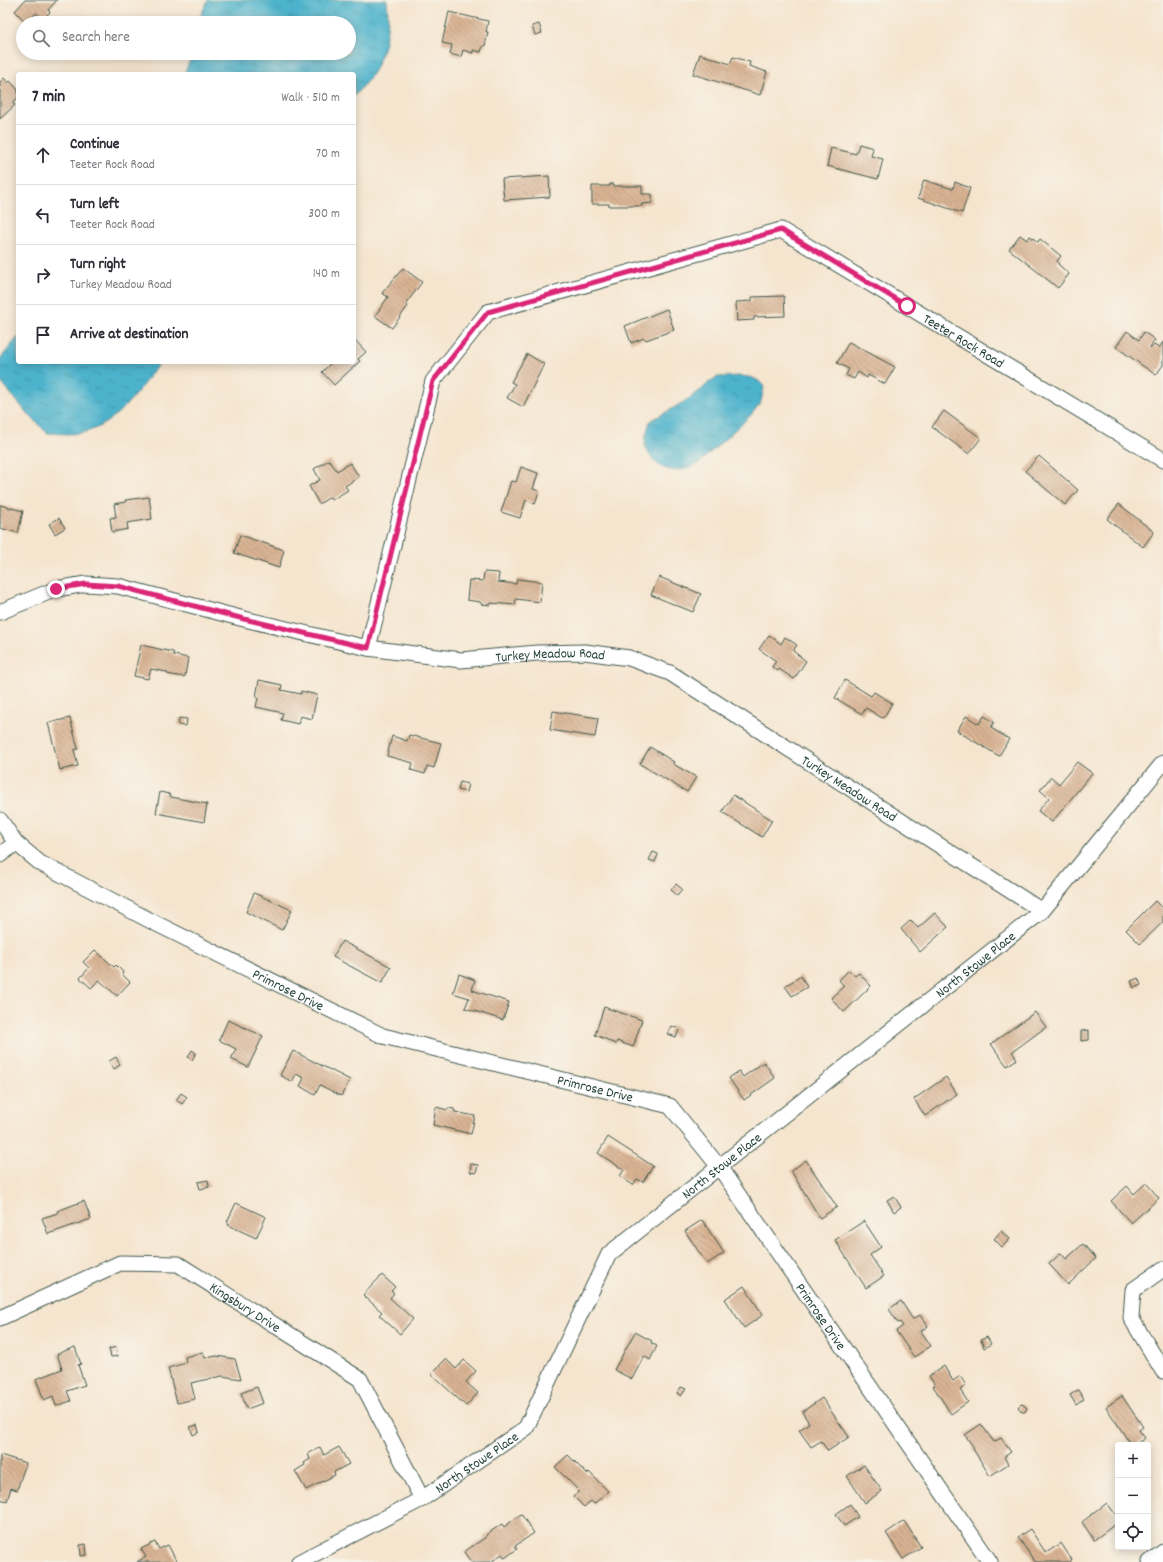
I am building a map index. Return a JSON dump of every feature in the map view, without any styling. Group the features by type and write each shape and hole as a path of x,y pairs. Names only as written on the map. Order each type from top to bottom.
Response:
{"street":[{"name":"Teeter Rock Road","path":"368,648 433,381 488,312 781,230 1163,459"},
{"name":"Turkey Meadow Road","path":"0,612 56,589 86,584 118,586 244,619 368,648 461,660 537,653 585,652 629,658 670,673 1042,911"},
{"name":"North Stowe Place","path":"299,1562 422,1499 526,1428 609,1254 720,1168 1042,911 1163,763"},
{"name":"Primrose Drive","path":"0,820 16,843 40,863 153,922 383,1036 670,1106 720,1168 990,1562"},
{"path":"0,855 16,843"},
{"name":"Kingsbury Drive","path":"0,1318 120,1263 178,1264 360,1379 422,1499"},
{"path":"1163,1269 1133,1290 1131,1318 1163,1371"},
{"path":"1150,1562 1163,1552"}],"water":[{"path":"208,0 387,0 388,9 386,35 379,61 373,73 356,94 356,72 185,72 190,60 356,60 356,16 200,16"},
{"path":"16,339 16,364 158,364 126,405 106,423 81,433 68,434 47,433 27,413 0,381 0,359"},
{"path":"744,376 755,379 764,387 761,402 751,415 699,463 680,470 674,470 667,469 656,463 648,452 645,443 650,421 689,399 718,377"}],"building":[{"path":"25,0 57,0 48,10 50,12 46,16 40,16 36,13 33,16 20,16 15,11"},
{"path":"449,12 488,21 486,32 488,32 485,46 483,46 481,52 473,50 473,53 463,50 461,57 450,54 452,45 442,43"},
{"path":"539,24 542,33 535,35 532,26"},
{"path":"700,54 730,64 733,57 750,62 749,66 767,72 760,95 693,74"},
{"path":"4,78 8,83 10,81 16,88 16,100 12,103 15,105 0,119 0,82"},
{"path":"859,144 873,148 871,156 883,159 878,179 827,166 831,148 856,154"},
{"path":"549,176 550,197 504,200 502,179"},
{"path":"924,180 953,189 955,182 970,188 962,213 918,198"},
{"path":"610,184 613,184 613,186 642,186 642,194 652,194 652,203 642,204 642,206 609,206 609,204 592,204 592,186 610,186"},
{"path":"1020,235 1027,240 1030,236 1038,242 1040,239 1061,256 1057,261 1059,265 1069,274 1058,288 1009,249"},
{"path":"403,268 422,282 406,304 408,306 392,328 375,316 388,297 382,293"},
{"path":"784,296 785,316 754,317 754,320 737,321 736,302 752,301 752,297"},
{"path":"667,309 674,330 646,340 644,338 631,343 625,326"},
{"path":"1127,331 1139,340 1144,332 1155,340 1150,347 1151,348 1154,345 1159,348 1163,342 1163,365 1156,375 1116,347"},
{"path":"356,341 366,352 358,359 360,361 334,385 322,372 330,364 356,364"},
{"path":"849,342 895,367 885,384 868,375 867,378 858,372 854,379 846,375 849,369 837,363"},
{"path":"527,354 544,364 523,407 507,398 515,384 511,382"},
{"path":"944,411 981,438 969,454 932,427"},
{"path":"1039,456 1078,490 1065,505 1025,471"},
{"path":"329,460 337,471 350,463 359,477 345,486 348,490 332,500 330,497 319,504 309,486 320,480 314,469"},
{"path":"521,467 538,473 533,489 539,491 535,504 526,500 520,518 501,512 511,481 516,482"},
{"path":"149,497 152,519 127,523 128,529 112,532 110,518 116,517 114,504 126,502 125,500"},
{"path":"1119,504 1154,532 1143,547 1107,519"},
{"path":"0,505 23,511 18,533 0,528"},
{"path":"59,518 65,528 55,534 49,524"},
{"path":"240,535 284,550 279,568 234,553"},
{"path":"484,572 499,573 498,582 516,584 517,579 542,582 540,602 516,599 515,605 491,603 490,605 467,600 469,580 483,581"},
{"path":"659,577 701,594 693,612 651,595"},
{"path":"769,635 781,644 785,637 797,645 793,651 806,661 794,679 779,669 778,671 772,667 776,661 759,649"},
{"path":"141,645 173,652 174,655 188,658 185,676 167,674 167,672 151,669 148,679 134,676"},
{"path":"259,680 282,685 281,690 301,694 301,691 317,695 312,719 300,716 298,724 281,720 283,713 256,707"},
{"path":"845,680 871,696 874,692 892,703 884,717 882,718 866,708 862,714 835,698"},
{"path":"553,711 598,718 595,737 550,730"},
{"path":"966,716 979,724 984,716 994,722 991,728 1009,739 999,756 957,731"},
{"path":"70,718 78,749 74,750 78,766 60,770 48,723"},
{"path":"179,718 187,719 186,726 178,725"},
{"path":"409,735 441,743 434,768 427,766 425,774 411,770 413,763 387,756 392,736 407,741"},
{"path":"650,747 674,762 673,764 696,777 687,792 640,764"},
{"path":"1077,762 1092,773 1052,822 1038,811 1049,798 1040,790 1051,777 1059,784"},
{"path":"460,782 468,784 466,792 458,790"},
{"path":"160,792 169,794 171,797 207,804 204,822 156,813"},
{"path":"733,795 772,820 762,837 722,812"},
{"path":"653,852 658,854 655,862 649,860"},
{"path":"676,884 682,889 677,895 671,890"},
{"path":"254,893 292,910 282,930 246,912"},
{"path":"1155,901 1163,909 1163,922 1140,944 1126,930"},
{"path":"935,913 948,927 920,952 901,929 911,920 918,928"},
{"path":"342,941 391,967 382,983 333,957"},
{"path":"95,950 114,967 116,965 130,982 117,996 99,980 91,988 80,978 89,968 83,962"},
{"path":"849,970 855,976 859,973 871,986 844,1012 831,998 844,986 839,980"},
{"path":"459,974 475,980 472,990 509,1002 503,1020 465,1008 469,998 453,993"},
{"path":"801,976 807,987 792,996 785,986"},
{"path":"1138,978 1141,985 1134,988 1131,981"},
{"path":"604,1007 642,1020 633,1047 617,1041 616,1044 595,1035"},
{"path":"1035,1012 1046,1027 1012,1052 1017,1059 1007,1066 991,1044"},
{"path":"228,1020 263,1036 248,1067 231,1059 236,1049 219,1040"},
{"path":"672,1026 679,1030 676,1037 668,1034"},
{"path":"1089,1030 1089,1040 1081,1041 1081,1031"},
{"path":"192,1050 196,1053 192,1060 188,1057"},
{"path":"293,1051 350,1080 341,1096 320,1085 315,1095 300,1086 304,1078 296,1074 292,1082 280,1075"},
{"path":"116,1057 120,1065 114,1069 109,1061"},
{"path":"764,1062 775,1078 744,1100 729,1078 739,1071 743,1077"},
{"path":"946,1077 957,1094 925,1116 914,1099"},
{"path":"181,1093 187,1097 182,1104 176,1100"},
{"path":"436,1107 448,1110 448,1108 454,1109 455,1112 475,1116 471,1134 433,1125"},
{"path":"608,1137 653,1166 643,1182 637,1179 633,1185 620,1176 624,1170 598,1153"},
{"path":"806,1160 837,1207 820,1218 791,1171"},
{"path":"471,1164 478,1165 476,1173 470,1172"},
{"path":"208,1180 209,1187 200,1189 198,1182"},
{"path":"1146,1183 1159,1198 1131,1223 1111,1201 1127,1186 1134,1194"},
{"path":"894,1196 901,1207 894,1212 887,1200"},
{"path":"84,1201 91,1219 48,1234 42,1218 58,1213 57,1211"},
{"path":"236,1203 266,1217 256,1238 228,1225 229,1223 227,1222"},
{"path":"702,1220 724,1253 707,1264 685,1231"},
{"path":"864,1221 881,1247 870,1255 884,1276 866,1288 835,1240"},
{"path":"1001,1231 1010,1239 1002,1247 994,1239"},
{"path":"1083,1244 1096,1258 1068,1285 1049,1264 1061,1253 1066,1259"},
{"path":"382,1275 395,1287 391,1291 394,1293 390,1298 413,1319 400,1334 379,1315 382,1312 363,1295"},
{"path":"744,1286 763,1315 744,1328 725,1299"},
{"path":"901,1301 913,1319 920,1315 928,1326 921,1331 931,1346 914,1357 896,1331 903,1326 900,1322 898,1323 889,1309"},
{"path":"635,1332 652,1341 651,1343 657,1346 650,1360 644,1356 632,1379 614,1370"},
{"path":"987,1337 991,1344 984,1348 981,1340"},
{"path":"75,1347 81,1364 78,1365 85,1385 67,1391 71,1401 56,1406 53,1396 44,1400 36,1379 62,1369 57,1354"},
{"path":"116,1347 118,1356 111,1357 109,1349"},
{"path":"203,1352 205,1358 217,1356 235,1359 241,1379 222,1376 191,1383 195,1399 177,1403 168,1368 186,1363 185,1357"},
{"path":"446,1359 456,1369 464,1360 476,1371 466,1382 478,1393 466,1406 431,1374"},
{"path":"944,1366 953,1381 960,1376 966,1385 960,1390 968,1402 951,1414 933,1386 935,1385 929,1376"},
{"path":"257,1387 263,1403 247,1409 241,1393"},
{"path":"681,1387 686,1389 681,1396 677,1393"},
{"path":"1078,1390 1084,1399 1076,1405 1070,1395"},
{"path":"1122,1396 1143,1427 1139,1430 1145,1438 1139,1442 1129,1442 1106,1407"},
{"path":"822,1398 849,1437 828,1451 821,1441 811,1447 799,1430 809,1423 802,1412"},
{"path":"1021,1404 1027,1408 1025,1412 1022,1412 1018,1407"},
{"path":"981,1424 994,1442 1001,1438 1011,1452 1004,1457 1008,1464 990,1476 965,1435"},
{"path":"197,1425 199,1432 193,1435 190,1427"},
{"path":"320,1447 324,1455 339,1447 349,1464 334,1472 335,1475 306,1490 295,1471 305,1465 304,1463 310,1459 308,1454"},
{"path":"0,1455 26,1463 17,1490 11,1488 7,1501 0,1499"},
{"path":"568,1455 587,1474 589,1472 608,1491 594,1504 591,1501 584,1507 574,1497 579,1491 555,1467"},
{"path":"864,1465 882,1491 865,1503 847,1476"},
{"path":"1107,1503 1115,1514 1115,1524 1094,1540 1082,1522"},
{"path":"850,1504 858,1517 844,1526 836,1514"},
{"path":"521,1514 534,1533 515,1546 517,1549 505,1558 502,1554 491,1562 471,1562 464,1552 502,1524 504,1527"},
{"path":"904,1521 921,1547 903,1559 886,1533"},
{"path":"1030,1529 1046,1553 1061,1543 1072,1560 1070,1562 1035,1562 1018,1537"},
{"path":"155,1542 159,1549 168,1545 177,1562 137,1562 146,1557 141,1549"},
{"path":"86,1544 87,1555 81,1556 80,1545"}],"route":[{"path":"56,589 86,584 118,586 244,619 368,648 433,381 488,312 781,230 907,306"}]}
